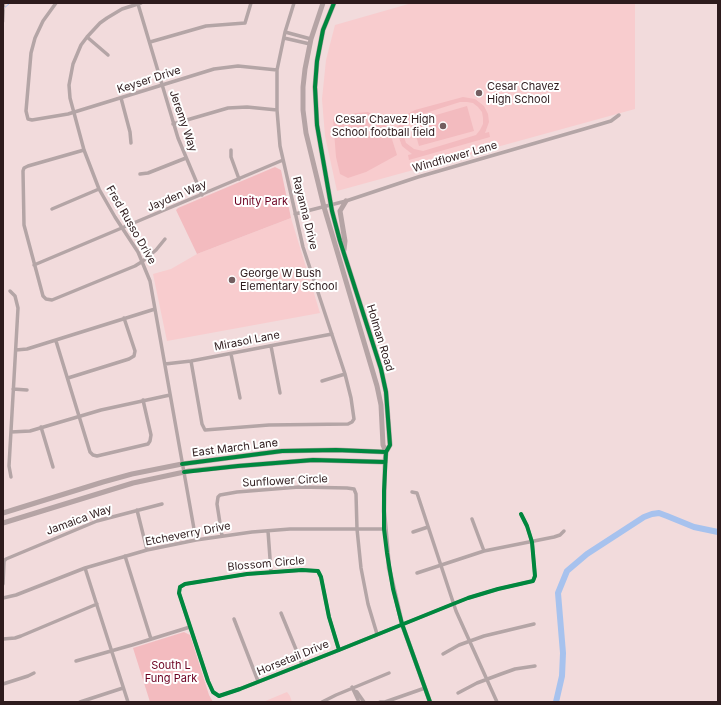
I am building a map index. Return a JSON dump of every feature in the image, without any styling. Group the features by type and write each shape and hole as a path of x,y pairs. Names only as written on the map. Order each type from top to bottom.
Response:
{"main road":[{"name":"Holman Road","path":"323,3 310,42 305,69 303,110 306,132 324,207 377,386 381,405 383,445 386,452"},
{"name":"Holman Road","path":"334,3 320,41 316,67 315,88 317,125 332,205 344,255 381,369 386,392 390,445 386,452 385,462"},
{"path":"344,255 345,241 340,211 346,202"},
{"name":"East March Lane","path":"3,513 132,474 182,464 282,451 336,450 386,452"},
{"name":"East March Lane","path":"3,522 133,483 184,472 313,460 385,462"}],"street":[{"name":"Keyser Drive","path":"56,3 43,20 35,38 31,53 26,111 28,119 42,119 73,112 162,86 200,73 227,67 249,67 277,70"},
{"path":"150,42 206,26 245,23 251,3"},
{"name":"Rayanna Drive","path":"191,361 202,424 205,430 269,425 348,424 354,419 345,374 303,247 283,160 277,110 277,70 285,32 294,3"},
{"name":"Jeremy Way","path":"140,4 173,124 202,195"},
{"name":"Fred Russo Drive","path":"140,4 122,9 107,18 96,26 87,37 79,49 71,70 69,92 84,150 99,189 114,217 123,228 143,261 150,280 196,540"},
{"path":"285,32 310,42"},
{"path":"87,37 108,56"},
{"path":"284,38 310,42"},
{"path":"120,98 130,132 131,142"},
{"path":"173,124 228,108 247,107 277,110"},
{"name":"Windflower Lane","path":"295,214 346,202 418,177 611,121 619,115"},
{"path":"84,150 24,168 23,171 22,205 24,225 42,293 46,299 52,300 135,266 159,247 165,239"},
{"path":"231,150 231,157 239,179"},
{"path":"140,174 186,158"},
{"name":"Jayden Way","path":"34,265 283,160"},
{"path":"52,209 99,189"},
{"path":"10,291 15,296 18,308 9,466 11,477"},
{"path":"16,350 27,349 56,341 155,309"},
{"path":"68,378 129,359 134,356 135,351 124,318"},
{"name":"Mirasol Lane","path":"165,364 232,354 332,334"},
{"path":"56,341 90,452 93,455 97,456 145,444 150,441 151,434 143,400"},
{"path":"271,346 280,393"},
{"path":"232,354 240,398"},
{"path":"322,381 345,374"},
{"path":"13,389 27,390"},
{"path":"11,432 30,431 80,416 143,400 170,395"},
{"path":"41,428 53,467"},
{"name":"Holman Road","path":"385,462 384,529 389,568 402,624 430,702"},
{"name":"Sunflower Circle","path":"222,536 217,504 218,497 220,495 299,488 354,489 356,494 357,529"},
{"path":"412,492 417,493 453,604 497,702"},
{"name":"Jamaica Way","path":"3,584 5,560 81,527 162,504"},
{"path":"137,510 147,550"},
{"path":"521,514 532,542"},
{"path":"472,519 484,552"},
{"path":"412,532 428,527"},
{"name":"Etcheverry Drive","path":"3,598 16,595 85,568 147,550 196,540 268,531 314,529 384,529"},
{"path":"357,529 365,589 377,634"},
{"path":"268,531 271,572"},
{"path":"417,573 484,552 554,537 560,535 564,531"},
{"name":"Horsetail Drive","path":"217,696 222,696 258,682 453,604 482,594 533,581 535,576 532,542"},
{"path":"125,556 151,639"},
{"path":"85,568 128,702"},
{"name":"Blossom Circle","path":"217,696 213,692 190,627 180,593 180,587 182,585 224,577 271,572 306,570 318,571 321,577 329,618 339,650"},
{"path":"3,639 21,636 97,604"},
{"path":"281,613 302,664"},
{"path":"234,619 258,682"},
{"path":"443,654 469,641 497,632 534,624"},
{"path":"76,661 190,627"},
{"path":"458,693 487,679 515,670 535,666"},
{"path":"3,684 34,673"},
{"path":"322,702 389,673"},
{"path":"80,702 123,688"},
{"path":"380,702 385,702 425,688"},
{"path":"353,689 359,702"},
{"path":"353,689 364,702"}],"shaded area":[{"name":"Cesar Chavez High School","path":"412,3 635,3 635,109 337,191 325,136 322,99 326,60 335,25"},
{"name":"George W Bush Elementary School","path":"291,218 320,313 167,341 153,274 171,269 197,254"},
{"path":"287,692 292,702 263,702"}],"green space":[{"path":"463,97 475,99 484,106 488,114 489,122 485,133 489,132 490,137 409,160 408,155 412,154 402,146 398,135 398,127 404,116 415,110","holes":["460,102 473,103 482,112 483,124 476,135 423,151 414,149 406,143 403,128 410,118"]},
{"name":"Cesar Chavez High School football field","path":"467,106 474,131 419,146 412,122"},
{"path":"368,112 379,118 389,130 397,155 366,172 348,178 340,174 336,157 333,119 356,113"},
{"name":"Unity Park","path":"275,167 281,170 291,218 197,254 176,210"},
{"name":"South L Fung Park","path":"184,632 190,635 209,695 213,702 150,702 133,648"}],"waterway":[{"path":"3,9 10,3"},
{"path":"556,702 562,676 563,653 558,593 567,571 587,554 644,517 652,514 659,513 694,527 718,532"}],"railway":[{"path":"3,22 4,3"}],"cycle path":[{"path":"334,3 323,30 317,61 315,87 317,125 332,211 340,241 381,369 386,392 390,445 386,452 384,491 384,529 387,553 393,589 402,624 430,702"},
{"path":"182,464 282,451 336,450 386,452"},
{"path":"184,472 313,460 385,462"},
{"path":"339,650 329,617 321,577 318,571 302,570 247,574 185,584 180,587 179,593 208,681 213,692 219,696 240,689 339,650 468,598 533,581 535,576 532,542 521,514"}],"place":[{"name":"Cesar Chavez High School","path":"479,93"},
{"name":"Cesar Chavez High School football field","path":"443,126"},
{"name":"George W Bush Elementary School","path":"232,280"}]}
